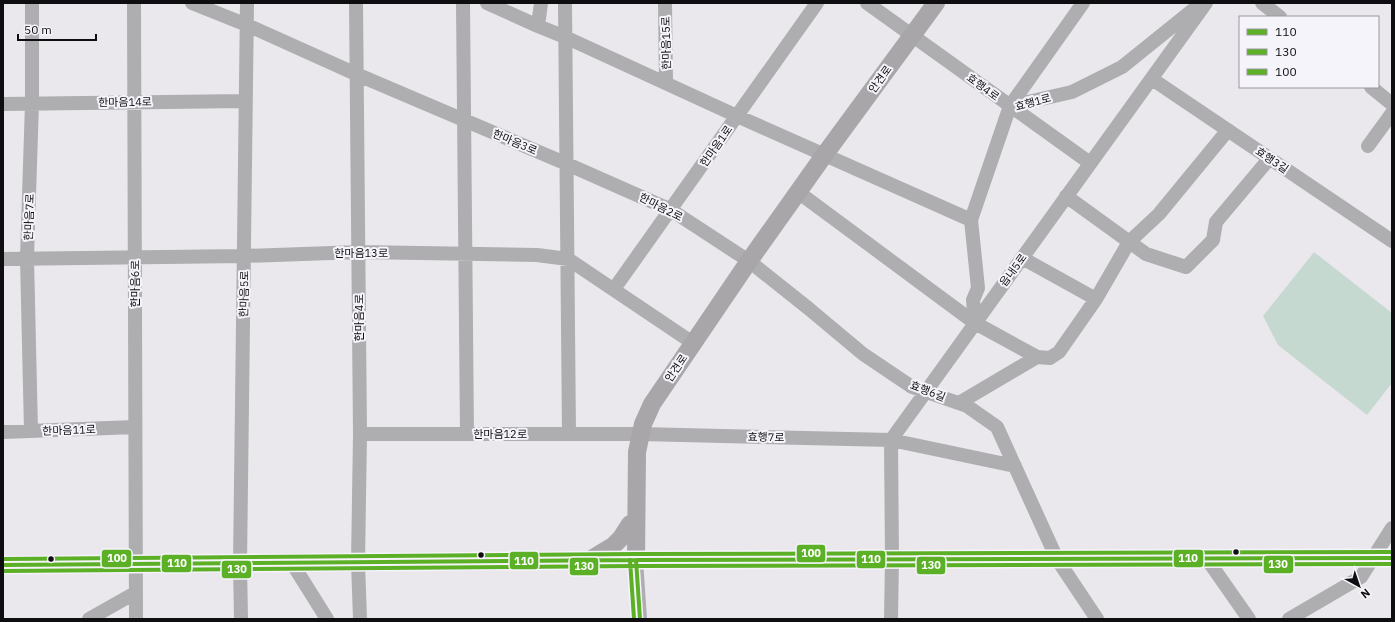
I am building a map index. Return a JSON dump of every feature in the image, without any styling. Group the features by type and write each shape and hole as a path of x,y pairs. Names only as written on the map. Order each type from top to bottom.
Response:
{"main road":[{"name":"안견로","path":"636,560 636,452 640,434 652,404 798,192 936,3"},
{"path":"589,561 613,546 621,538 630,524 636,522"},
{"path":"3,566 636,560"}],"street":[{"name":"한마음7로","path":"31,431 27,258 32,103 32,3"},
{"name":"한마음6로","path":"134,3 136,619"},
{"path":"192,3 247,25 356,74 464,119"},
{"name":"한마음5로","path":"241,619 240,564 247,3"},
{"name":"한마음4로","path":"356,3 360,434 358,562 360,619"},
{"path":"462,3 467,434"},
{"path":"487,3 972,220"},
{"path":"538,26 541,3"},
{"path":"565,3 569,434"},
{"name":"한마음15로","path":"665,3 666,83"},
{"name":"한마음1로","path":"614,289 817,3"},
{"path":"867,3 912,36"},
{"name":"효행4로","path":"912,36 1010,106 1083,3"},
{"name":"효행1로","path":"975,323 973,300 978,288 972,220 1010,106 1072,92 1122,67 1201,3"},
{"name":"읍내5로","path":"891,440 1206,3"},
{"path":"1262,3 1279,16"},
{"name":"효행3길","path":"1152,79 1392,242"},
{"path":"1371,88 1392,104"},
{"name":"한마음14로","path":"3,104 246,101"},
{"path":"1010,106 1090,163"},
{"path":"1368,146 1392,113"},
{"name":"한마음3로","path":"464,119 567,164"},
{"path":"798,192 975,323 1037,357 1050,358 1059,352 1096,299 1129,242 1159,214 1228,130"},
{"path":"1066,196 1146,254 1186,266 1213,240 1216,222 1269,159"},
{"name":"한마음2로","path":"567,164 670,210 749,262"},
{"name":"한마음13로","path":"3,259 244,256 359,252 537,255 568,259 693,343"},
{"path":"1022,258 1096,299"},
{"name":"효행6길","path":"749,262 808,308 862,354 912,387 967,406 996,427 1057,559 1097,619"},
{"path":"959,403 1037,357"},
{"name":"한마음11로","path":"3,432 135,428"},
{"name":"한마음12로","path":"360,434 640,434"},
{"name":"효행7로","path":"640,434 891,440 1015,466"},
{"path":"891,440 891,619"},
{"path":"1289,619 1361,578 1392,528"},
{"path":"636,560 1392,558"},
{"path":"1207,559 1249,619"},
{"name":"안견로","path":"636,560 640,619"},
{"path":"292,563 327,619"},
{"path":"89,619 135,593"}],"green space":[{"path":"1314,252 1392,313 1392,383 1367,415 1278,345 1263,316"}],"transit line":[{"name":"100","path":"3,559 636,554 1392,552"},
{"name":"110","path":"3,565 636,560 1392,558"},
{"name":"130","path":"630,560 634,619"},
{"name":"110","path":"636,560 640,619"},
{"name":"130","path":"3,571 636,566 1392,564"}]}
